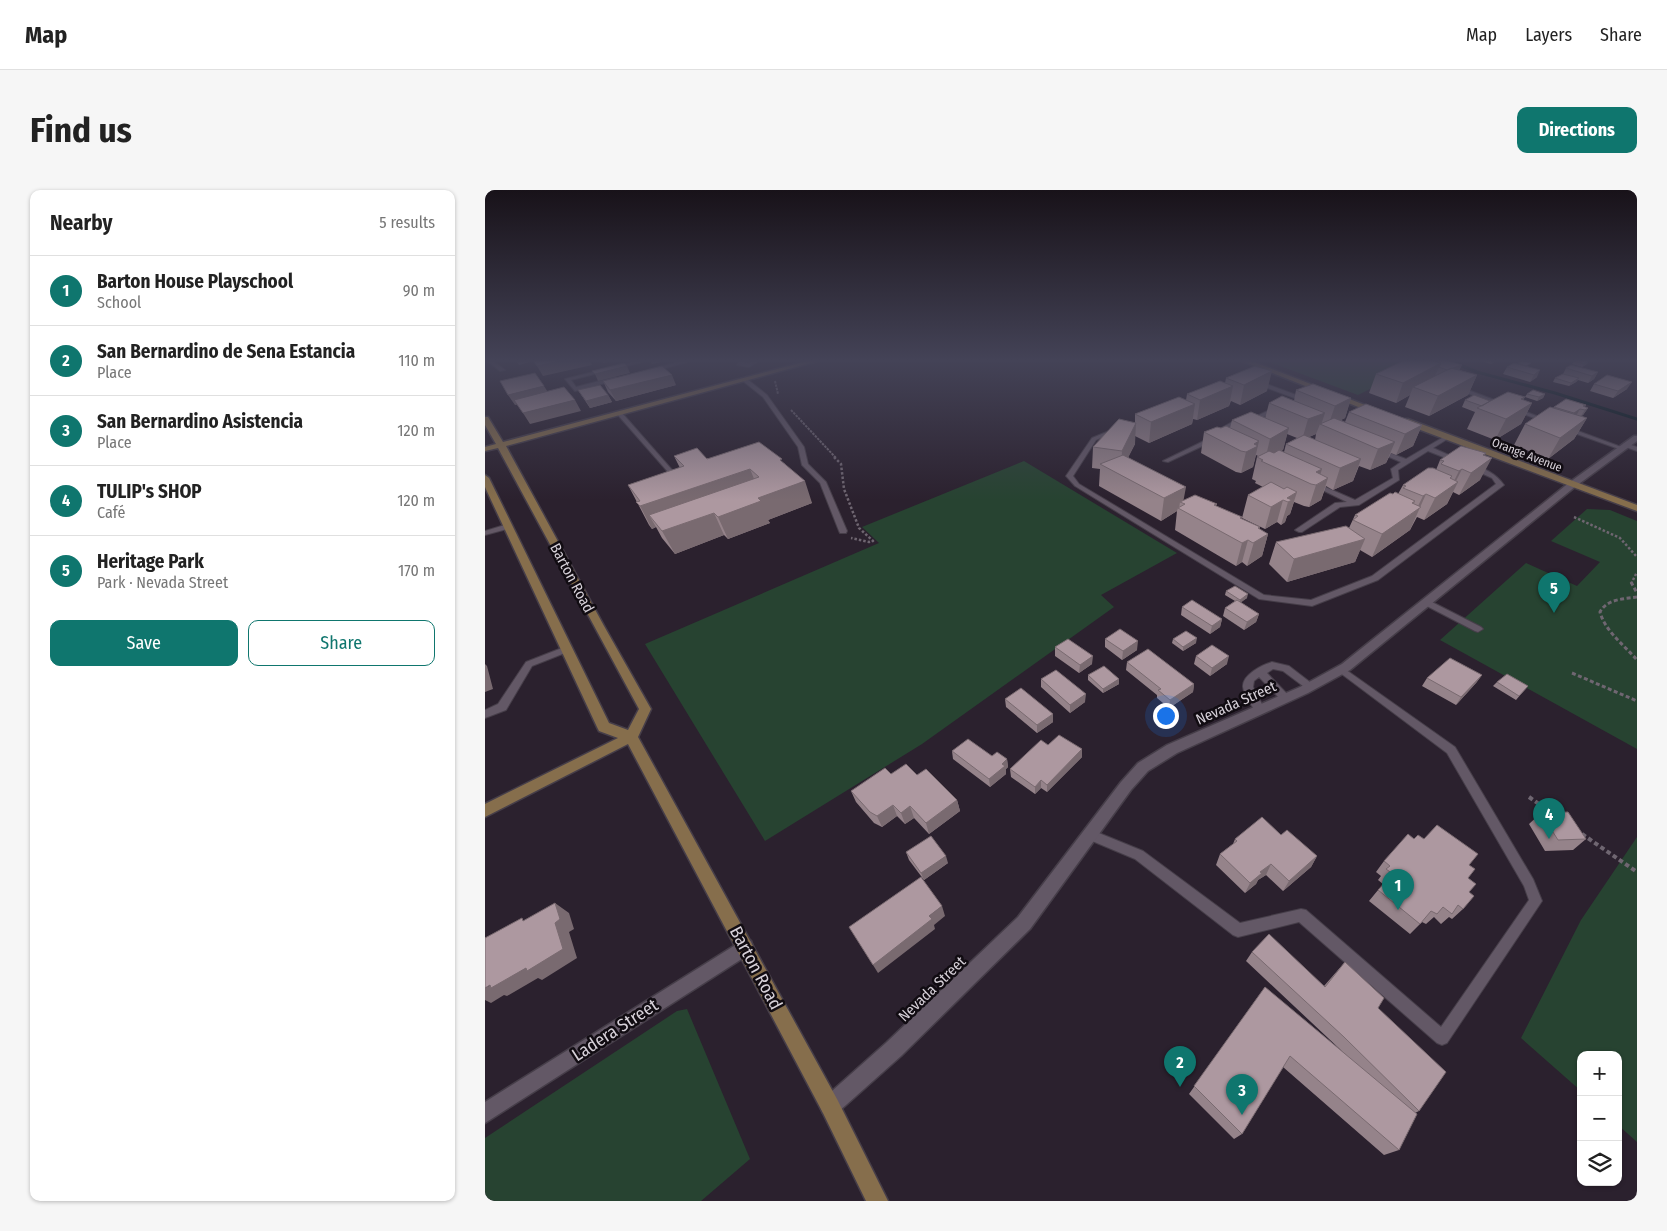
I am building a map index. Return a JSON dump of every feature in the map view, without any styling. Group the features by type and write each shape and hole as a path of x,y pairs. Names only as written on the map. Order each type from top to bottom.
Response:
{"main road":[{"path":"485,449 648,406"},
{"path":"1365,406 1383,413"},
{"name":"Orange Avenue","path":"1393,416 1637,508"},
{"name":"Barton Road","path":"485,419 645,709 631,737 830,1106 877,1201"},
{"path":"485,478 604,727 631,737"},
{"path":"485,811 631,737"}],"street":[{"name":"Nevada Street","path":"830,1106 894,1049 1024,923 1089,834 1126,786 1143,768 1172,749 1286,698 1342,670 1573,484 1630,445"},
{"name":"Ladera Street","path":"485,1113 745,947"}],"lane":[{"path":"772,406 801,447 805,465 823,482 843,531"},
{"path":"1513,406 1630,445"},
{"path":"1166,461 1209,441 1211,436 1243,418 1260,417 1277,409 1285,409"},
{"path":"619,414 677,479 684,481"},
{"path":"1121,428 1094,439 1069,476 1077,485 1262,597 1313,603 1375,578 1500,485 1495,477 1428,448"},
{"path":"1211,436 1219,440"},
{"path":"1299,530 1338,505 1356,503 1397,479 1394,469 1447,437"},
{"path":"1372,447 1407,461"},
{"path":"1303,479 1356,503"},
{"path":"485,533 508,526"},
{"path":"1425,602 1478,629"},
{"path":"485,714 502,707 529,664 567,649"},
{"path":"1260,710 1248,692 1247,684 1249,678 1272,664 1286,668 1310,686"},
{"path":"1089,834 1139,855 1238,930 1301,915 1442,1038 1536,901 1529,883 1451,750 1342,670"},
{"path":"1260,672 1286,698"}],"path":[{"path":"1573,517 1613,534 1632,549 1637,557"},
{"path":"1637,572 1631,583 1637,595 1607,601 1601,607 1600,614 1604,625 1637,660"},
{"path":"1572,672 1637,701"},
{"path":"1529,797 1558,818"},
{"path":"1573,828 1637,872"}],"green space":[{"path":"1024,461 1177,553 1101,595 1114,607 922,744 765,841 645,644 879,543 862,527"},
{"path":"1587,509 1610,510 1637,521 1637,749 1440,640 1526,563 1577,586 1600,562 1551,541"},
{"path":"1637,837 1637,1142 1622,1129 1622,1051 1577,1051 1577,1087 1521,1038 1581,920"},
{"path":"687,1009 750,1159 701,1201 485,1201 485,1138 677,1011"}],"building":[{"path":"518,406 550,406 523,413"},
{"path":"1155,406 1190,406 1151,422 1135,414"},
{"path":"1277,406 1308,406 1325,413 1308,419"},
{"path":"1361,406 1372,406 1422,425 1405,434 1349,412"},
{"path":"1481,406 1527,406 1506,419 1477,408"},
{"path":"1583,406 1588,408 1585,410 1580,409 1574,413 1554,407"},
{"path":"1550,407 1587,418 1560,438 1525,424"},
{"path":"1251,412 1289,428 1270,439 1232,420"},
{"path":"1334,418 1395,442 1378,449 1320,424"},
{"path":"1119,419 1136,423 1122,451 1093,447"},
{"path":"1226,426 1259,441 1254,444 1258,446 1246,452 1241,451 1204,432"},
{"path":"1304,435 1361,459 1340,468 1286,444"},
{"path":"759,442 782,459 780,460 805,481 758,498 761,501 718,517 714,513 662,531 649,515 759,477 750,469 640,506 636,502 640,501 628,485 684,466 674,456 697,448 707,459"},
{"path":"1461,446 1486,453 1483,455 1492,458 1471,473 1462,469 1459,471 1441,464 1444,461 1440,460"},
{"path":"1279,450 1322,469 1316,472 1328,478 1316,485 1311,484 1261,461 1263,460 1257,457 1269,451 1274,453"},
{"path":"1123,455 1186,487 1164,498 1100,464"},
{"path":"1428,468 1433,468 1452,476 1450,478 1458,482 1435,498 1426,494 1423,496 1403,488 1406,486 1403,485"},
{"path":"1271,482 1284,489 1287,487 1297,492 1287,498 1292,500 1288,502 1283,500 1271,507 1248,495"},
{"path":"1395,492 1415,501 1412,503 1421,507 1382,534 1353,520 1358,516 1355,515 1390,493 1393,494"},
{"path":"1195,495 1242,517 1240,518 1260,527 1258,528 1268,534 1253,543 1248,540 1242,543 1178,508 1185,504 1180,502"},
{"path":"1346,526 1365,539 1294,559 1276,542"},
{"path":"1235,586 1248,594 1240,600 1226,591"},
{"path":"1192,600 1222,619 1212,626 1182,607"},
{"path":"1237,600 1259,614 1247,622 1225,608"},
{"path":"1120,629 1138,641 1123,651 1105,639"},
{"path":"1186,631 1197,638 1183,647 1173,639"},
{"path":"1068,639 1093,656 1080,665 1055,647"},
{"path":"1212,645 1229,656 1212,668 1196,656"},
{"path":"1148,649 1194,684 1170,700 1158,690 1161,689 1127,662"},
{"path":"1450,658 1482,675 1461,697 1427,678"},
{"path":"1104,666 1119,679 1103,689 1088,675"},
{"path":"1056,670 1086,694 1070,705 1041,679"},
{"path":"1507,674 1528,686 1519,696 1497,682"},
{"path":"1021,688 1053,714 1037,725 1005,699"},
{"path":"1059,735 1082,749 1047,785 1041,780 1035,787 1010,769 1041,740 1048,745"},
{"path":"968,739 992,756 997,752 1007,759 1002,764 1005,766 989,779 952,751"},
{"path":"906,764 917,775 926,769 957,800 926,823 910,806 901,813 893,805 877,816 870,812 851,791 885,768 891,774"},
{"path":"1568,812 1586,839 1558,840 1541,813"},
{"path":"1262,817 1281,835 1287,830 1317,856 1289,881 1271,864 1250,883 1220,854"},
{"path":"1437,825 1478,854 1469,865 1475,869 1468,878 1476,884 1469,892 1474,896 1463,909 1458,905 1452,914 1443,907 1437,914 1431,911 1420,924 1378,890 1393,874 1386,869 1390,866 1384,861 1408,834 1414,839 1418,835 1424,839"},
{"path":"931,836 946,856 921,873 906,852"},
{"path":"921,877 942,906 929,916 932,919 873,965 849,927"},
{"path":"555,903 560,919 555,923 563,949 527,971 526,968 491,988 490,985 485,988 485,938 522,918 523,921"},
{"path":"1269,934 1325,987 1345,962 1384,998 1378,1008 1446,1072 1419,1111 1344,1037 1252,952"},
{"path":"1265,987 1417,1114 1399,1150 1290,1056 1242,1134 1194,1086"}],"waterway":[{"path":"1597,406 1637,419"}],"place":[{"name":"Heritage Park","path":"1554,613"},
{"name":"TULIP's SHOP","path":"1549,839"},
{"name":"Barton House Playschool","path":"1398,910"},
{"name":"San Bernardino de Sena Estancia","path":"1180,1087"},
{"name":"San Bernardino Asistencia","path":"1242,1115"}]}
